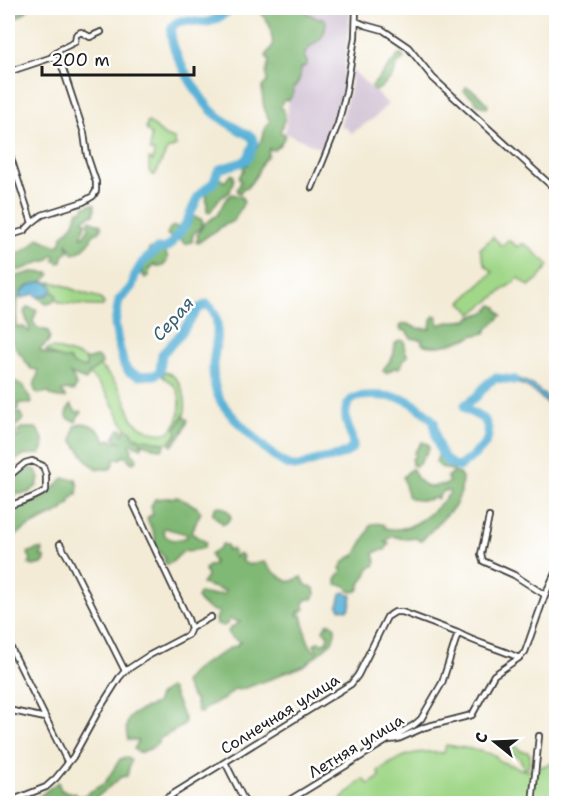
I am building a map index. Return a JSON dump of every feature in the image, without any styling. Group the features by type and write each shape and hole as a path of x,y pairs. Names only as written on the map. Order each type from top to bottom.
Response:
{"street":[{"path":"312,188 338,124 346,92 355,37 356,8"},
{"path":"356,21 383,30 408,47 433,78 556,190"},
{"path":"8,72 50,58 75,42 76,35 81,32 90,37 101,32"},
{"path":"8,236 24,231 42,215 83,202 93,196 96,191 96,182 87,155 84,133 62,66 58,60 50,58"},
{"path":"8,151 32,223"},
{"path":"8,477 25,463 32,461 43,466 46,490 34,498 8,506"},
{"path":"134,502 191,628"},
{"path":"489,517 481,554 483,561 514,575 545,595"},
{"path":"60,544 125,671"},
{"path":"388,740 398,739 425,727 472,715 494,675 525,652 532,628 556,572"},
{"name":"Солнечная улица","path":"157,804 351,684 358,675 387,617 394,612 402,612 458,633"},
{"path":"8,802 46,787 56,778 68,763 125,671 188,635 191,628 212,617"},
{"path":"458,633 519,658"},
{"name":"Летняя улица","path":"283,804 421,719 442,683 458,633"},
{"path":"8,642 68,763"},
{"path":"8,710 45,718"},
{"path":"532,804 540,736"},
{"path":"225,762 246,804"}],"shaded area":[{"path":"310,8 342,8 350,12 341,105 325,150 285,133 290,89"},
{"path":"351,69 388,104 374,118 352,133 340,126 352,81 350,79"}],"green space":[{"path":"8,8 29,8 10,21 8,20"},
{"path":"258,8 308,8 307,13 326,21 323,35 306,51 304,57 307,65 301,68 293,93 289,100 284,100 281,104 280,108 283,109 285,119 280,132 285,134 285,137 274,150 269,149 268,156 262,162 256,176 240,193 237,189 241,182 239,177 244,170 243,167 247,165 263,137 266,125 270,122 264,107 262,87 267,82 266,73 269,61 266,56 273,45 270,26"},
{"path":"399,55 402,55 404,59 396,66 394,74 379,89 373,90 372,86"},
{"path":"466,87 478,94 488,105 487,108 464,91"},
{"path":"149,122 165,136 174,139 176,146 167,150 155,175 149,171 149,159 153,161 154,151 150,151 151,135 146,129"},
{"path":"232,174 234,178 230,192 219,199 210,212 207,212 208,190 215,186 217,180 221,179 224,182"},
{"path":"232,194 242,197 244,202 234,221 222,226 198,243 196,242 197,235 204,224 217,215 226,199"},
{"path":"95,205 94,214 83,219 86,223 81,237 89,228 90,220 101,225 101,228 82,250 74,254 67,242 68,252 63,256 62,262 54,260 56,257 54,255 47,261 25,269 11,269 9,258 29,248 38,238 57,246 61,243 62,236 74,223 77,212 79,210 82,212 85,206"},
{"path":"193,217 203,222 193,234 192,242 185,244 175,236 170,237 167,234 174,226 184,227 187,223 190,224"},
{"path":"493,237 502,246 508,240 518,247 525,244 549,265 529,286 519,278 472,314 461,302 493,272 485,265 480,249"},
{"path":"155,247 165,251 168,258 162,266 158,267 154,264 149,271 149,276 145,278 142,272 144,259 149,249"},
{"path":"32,272 49,273 50,275 21,294 16,310 17,327 24,327 29,332 24,312 27,307 37,310 33,322 37,328 48,331 50,337 40,349 42,352 69,359 74,365 86,368 86,360 96,357 101,359 102,364 89,374 86,380 70,374 76,385 74,391 61,392 66,397 64,398 55,397 48,392 38,394 35,391 38,370 31,369 8,333 8,283 14,277"},
{"path":"46,282 61,284 97,297 104,303 103,306 62,303 48,295 51,284"},
{"path":"50,291 57,295 53,302 46,304 38,297"},
{"path":"492,305 497,307 502,315 485,333 447,345 422,344 422,340 411,338 406,331 400,328 401,324 406,324 430,329 431,319 434,316 437,316 439,325 468,320 470,317 488,311"},
{"path":"400,340 404,341 407,357 399,368 386,373 383,371 394,355 395,344"},
{"path":"53,348 86,359 103,369 121,391 133,420 145,429 156,433 170,431 178,418 180,407 177,389 162,376 165,372 170,374 181,387 185,405 183,420 175,436 169,442 158,444 132,433 119,417 103,388 83,370 46,351"},
{"path":"14,381 24,386 32,403 19,403 18,409 15,410 15,413 20,413 23,418 14,427 17,438 20,437 18,431 21,428 36,428 44,444 40,454 22,456 8,467 8,382"},
{"path":"71,405 76,412 81,411 82,413 76,422 66,415"},
{"path":"183,416 188,420 172,446 169,444 176,437 176,428"},
{"path":"83,423 97,429 105,441 110,439 115,443 121,442 114,439 115,435 119,429 122,429 121,434 123,435 128,429 135,439 146,439 165,445 163,449 141,443 142,448 131,444 131,453 137,460 135,462 132,463 125,456 114,459 114,464 110,469 98,469 89,463 72,440 75,426"},
{"path":"422,442 428,444 429,449 419,464 412,465 414,453"},
{"path":"438,456 452,460 456,466 454,471 441,467 436,462"},
{"path":"30,468 36,470 39,478 37,486 28,493 16,494 8,500 8,485"},
{"path":"411,469 421,483 430,487 446,485 449,482 447,477 454,472 459,474 462,477 461,492 455,506 421,541 415,538 404,539 393,536 385,542 389,544 385,550 374,554 376,562 369,568 357,591 352,592 346,586 336,584 339,574 342,573 340,568 346,560 355,555 370,525 380,524 385,528 395,529 413,525 429,514 450,493 449,491 443,492 437,499 410,498 407,496 403,477"},
{"path":"63,478 76,479 78,486 77,494 70,500 70,503 61,511 28,527 8,541 8,511 45,496"},
{"path":"178,497 193,504 201,512 191,533 206,542 204,548 184,551 167,565 164,562 165,558 155,548 155,536 147,519 153,515 151,506 155,499","holes":["165,528 187,534 187,537 172,540 166,537 163,530"]},
{"path":"220,506 230,513 231,518 223,524 213,515 216,507"},
{"path":"222,544 227,545 227,550 232,549 235,557 241,554 243,557 241,560 247,564 265,562 272,571 289,582 302,577 306,585 314,588 313,599 307,599 303,603 305,609 299,611 297,615 302,615 307,638 314,651 317,650 315,643 327,642 328,634 323,630 327,624 331,623 335,627 335,633 332,642 305,665 240,690 235,689 224,699 206,707 200,713 184,683 200,667 241,642 232,637 228,631 240,622 229,619 224,626 217,624 216,619 219,612 207,608 197,598 199,593 224,594 225,591 202,584 207,577 205,569 213,565 214,561 210,554 219,549"},
{"path":"42,549 40,556 45,557 45,560 42,564 33,566 29,564 31,559 28,554"},
{"path":"169,688 172,690 185,721 183,726 159,739 152,748 139,753 134,749 137,740 128,740 126,731 129,719 137,712 156,704 159,696"},
{"path":"446,745 495,755 499,761 524,770 518,757 505,750 509,747 517,747 530,755 529,766 525,770 527,771 556,762 556,803 336,804 363,779 369,784 380,777 378,771 394,761 409,754 444,753"},
{"path":"120,759 131,760 127,776 121,777 90,803 16,803 37,798 58,782 61,790 76,794 78,797 83,796 105,783"}],"water":[{"path":"46,282 53,287 45,296 33,294 21,298 21,292 26,287"},
{"path":"506,377 528,382 534,386 556,406 556,422 550,413 550,407 540,397 525,386 505,382"},
{"path":"344,592 352,596 350,607 347,610 340,609 338,606 341,594"}],"waterway":[{"name":"Серая","path":"232,8 208,22 180,21 173,26 171,34 184,70 207,106 222,120 252,137 254,143 248,158 243,162 220,169 214,182 199,195 185,225 171,244 166,248 157,249 142,263 132,286 119,300 115,324 124,365 129,372 139,376 155,375 160,371 162,354 179,336 198,309 207,304 213,310 216,318 217,334 213,371 215,387 220,400 263,447 283,462 296,466 339,456 349,451 353,447 353,442 347,422 347,406 357,397 372,396 404,399 422,410 434,422 437,442 443,455 447,461 459,467 482,447 488,435 488,427 484,419 467,410 465,405 495,378 515,380"}]}
